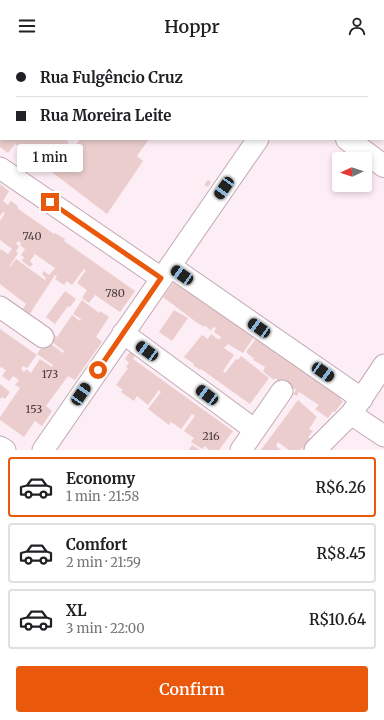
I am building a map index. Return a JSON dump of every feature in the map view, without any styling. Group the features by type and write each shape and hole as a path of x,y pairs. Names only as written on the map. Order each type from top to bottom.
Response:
{"highway":[{"path":"348,140 384,166"}],"street":[{"path":"42,450 257,140"},
{"path":"0,168 165,272 356,406 384,436"},
{"path":"0,307 43,337"},
{"path":"123,333 255,430"},
{"path":"315,450 356,406 384,365"},
{"path":"242,450 282,391"},
{"path":"0,447 5,450"}],"building":[{"path":"0,140 66,140 69,142 60,154 50,146 43,155 32,147 26,155 20,150 25,142 20,148 15,144 8,153 0,147"},
{"path":"79,140 148,140 137,156 143,161 107,214 40,163 50,150 65,160"},
{"path":"25,156 38,165 34,171 21,162"},
{"path":"208,180 211,182 208,187 204,185"},
{"path":"0,184 9,191 3,201 8,205 11,201 18,206 17,208 54,234 55,233 65,239 64,241 135,291 120,312 95,295 89,303 82,298 87,290 77,283 86,270 84,269 72,285 67,281 64,285 55,279 57,276 55,275 29,315 22,310 26,304 0,284 0,251 1,249 8,254 12,249 0,240 0,221 5,213 3,212 0,216","holes":["18,241 21,243 20,245 25,249 21,255 24,257 22,261 30,267 33,264 30,261 35,254 55,268 49,275 44,271 42,274 46,278 45,280 16,259 9,267 18,253 16,252 19,246 16,244"]},
{"path":"180,274 347,391 340,399 343,401 335,412 333,411 328,418 315,409 319,405 299,392 297,396 293,394 296,390 289,385 287,387 275,378 274,380 265,373 263,371 265,367 253,360 255,357 253,358 246,352 258,336 256,334 243,353 228,344 224,348 234,355 223,371 225,373 236,359 238,360 241,356 269,378 250,404 201,369 200,370 184,357 202,335 208,339 211,334 219,340 221,337 214,332 216,328 213,327 211,331 205,325 204,327 163,297"},
{"path":"65,291 76,299 70,307 68,306 55,324 46,317"},
{"path":"82,300 99,313 100,311 109,317 96,337 102,342 75,380 68,376 46,406 52,411 42,426 35,421 24,437 0,420 0,417 20,388 15,385 19,380 13,376 9,381 2,376 6,370 1,367 0,368 0,329 37,355 27,368 23,366 21,369 24,372 26,369 31,373 40,359 52,367 53,365 37,354 44,344 49,347 51,344 63,353 64,351 48,339 52,333 57,337 72,315 80,321 81,319 73,314"},
{"path":"174,310 188,318 172,341 159,332"},
{"path":"134,352 136,354 133,359 233,431 219,450 209,450 205,446 202,449 191,442 194,438 184,431 195,416 192,414 181,429 171,422 169,425 148,409 161,392 159,390 148,405 137,396 134,401 121,392 123,390 116,385 128,368 126,367 129,363 125,359 129,353"},
{"path":"0,384 10,392 5,399 2,397 0,399"},
{"path":"298,400 317,417 309,429 313,431 308,437 311,439 304,450 302,448 300,450 289,450 278,442 276,446 281,450 261,450"},
{"path":"192,445 200,450 189,450"}],"route":[{"path":"50,202 161,278 98,370"}]}
